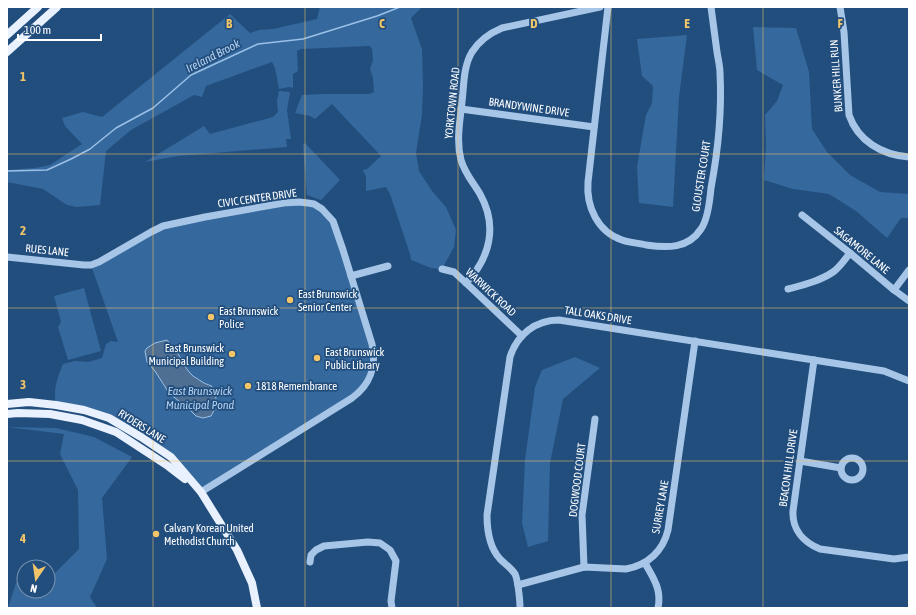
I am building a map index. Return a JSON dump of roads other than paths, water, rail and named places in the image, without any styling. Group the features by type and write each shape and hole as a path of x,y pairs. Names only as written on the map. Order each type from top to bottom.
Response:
{"main road":[{"path":"7,35 38,7"},
{"path":"7,52 57,7"},
{"name":"RYDERS LANE","path":"7,404 29,402 56,405 84,410 109,418 141,437 171,458 201,492 237,550 252,583 257,608"},
{"name":"RYDERS LANE","path":"7,414 50,414 82,420 116,432 168,466 201,492"}],"street":[{"name":"YORKTOWN ROAD","path":"466,283 478,268 485,255 489,240 488,217 484,202 467,174 461,159 459,147 458,135 467,63 475,48 487,36 497,30 600,7"},
{"name":"GLOUSTER COURT","path":"608,7 587,194 592,210 601,225 609,233 624,241 660,247 680,245 696,235 702,228 708,207 715,169 720,104 720,73 711,7"},
{"name":"BUNKER HILL RUN","path":"840,7 844,32 849,115 852,122 858,132 874,147 892,155 909,157"},
{"name":"BRANDYWINE DRIVE","path":"461,109 594,127"},
{"name":"CIVIC CENTER DRIVE","path":"84,265 92,265 100,262 163,226 284,203 308,202 314,204 322,209 333,222 374,349 373,369 367,383 361,391 352,398 201,492"},
{"name":"SAGAMORE LANE","path":"802,215 909,301"},
{"path":"788,289 807,284 834,271 850,253"},
{"name":"RUES LANE","path":"7,257 84,265"},
{"path":"351,276 388,266"},
{"name":"WARWICK ROAD","path":"442,270 454,272 522,336"},
{"path":"894,290 909,270"},
{"name":"TALL OAKS DRIVE","path":"520,608 516,575 498,556 491,544 488,536 487,516 510,357 513,348 530,328 549,321 559,320 884,371 909,381"},
{"name":"SURREY LANE","path":"518,585 584,567 626,569 645,563 661,548 666,540 668,530 695,341"},
{"name":"BEACON HILL DRIVE","path":"814,360 792,514 796,529 803,539 813,546 826,550 894,559 909,558"},
{"name":"DOGWOOD COURT","path":"584,567 582,515 595,419"},
{"path":"800,461 841,468"},
{"path":"310,562 311,555 316,550 324,546 368,542 380,543 390,550 396,560 391,601 392,608"},
{"path":"645,563 657,586 660,596 658,608"}],"water":[{"name":"East Brunswick Municipal Pond","path":"167,340 176,350 190,373 214,389 216,403 211,416 203,418 196,416 169,393 155,371 147,362 145,351 147,348 155,343"}],"waterway":[{"name":"Ireland Brook","path":"7,171 47,170 71,159 90,149 116,128 153,108 191,75 258,44 303,39 377,16 400,7"}],"place":[{"name":"East Brunswick Senior Center","path":"290,300"},
{"name":"East Brunswick Police","path":"211,317"},
{"name":"East Brunswick Municipal Building","path":"232,354"},
{"name":"East Brunswick Public Library","path":"317,358"},
{"name":"1818 Remembrance","path":"248,386"},
{"name":"Calvary Korean United Methodist Church","path":"156,534"}]}
